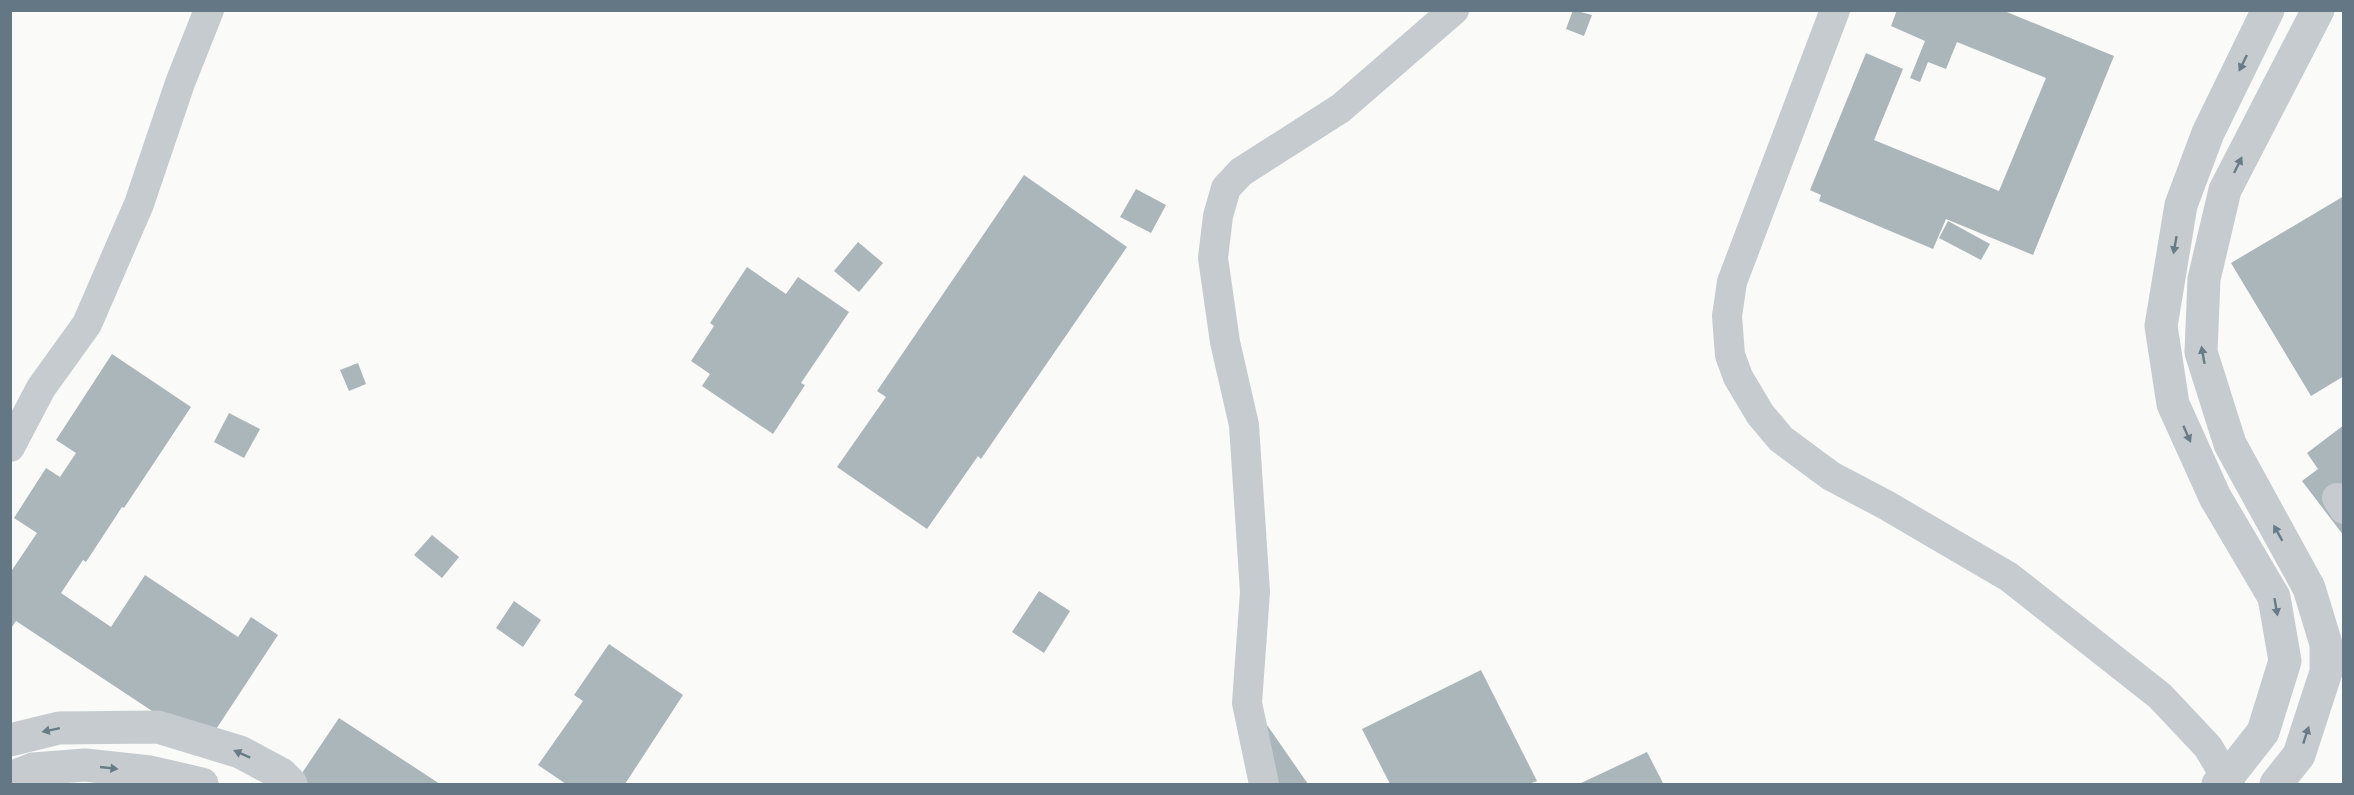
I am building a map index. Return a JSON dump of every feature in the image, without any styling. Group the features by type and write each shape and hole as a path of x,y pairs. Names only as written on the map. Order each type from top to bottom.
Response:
{"street":[{"path":"10,447 41,388 87,324 139,204 180,83 209,10"},
{"path":"1264,784 1247,703 1255,592 1244,425 1225,342 1213,258 1218,216 1226,189 1241,172 1341,108 1454,10"},
{"path":"1834,10 1732,282 1727,316 1730,355 1738,377 1760,414 1781,439 1831,476 1886,505 2009,577 2160,696 2208,747 2225,783 2263,732 2285,661 2274,597 2215,497 2173,404 2160,326 2181,205 2208,133 2268,10"},
{"path":"2276,784 2299,755 2326,672 2326,644 2309,588 2229,444 2201,352 2204,279 2225,190 2318,10"},
{"path":"10,740 59,728 158,727 240,752 281,774 291,784"},
{"path":"10,778 33,770 85,765 150,772 202,784"}],"building":[{"path":"1573,10 1592,15 1584,36 1566,29"},
{"path":"1897,10 2002,10 2114,56 2033,255 1946,219 1933,249 1819,201 1821,195 1810,190 1866,53 1903,69 1874,140 1999,191 2046,78 1957,42 1946,69 1928,62 1920,82 1910,78 1925,41 1891,26"},
{"path":"1024,175 1127,247 981,459 978,456 927,529 837,467 886,397 877,391"},
{"path":"1136,189 1166,205 1151,233 1120,217"},
{"path":"2344,196 2344,376 2311,396 2231,263"},
{"path":"1948,221 1990,244 1981,260 1939,238"},
{"path":"858,242 883,263 859,292 834,271"},
{"path":"747,267 786,294 798,277 849,312 801,383 805,385 773,434 702,386 710,374 691,361 714,326 710,323"},
{"path":"112,354 191,407 124,508 122,507 86,562 83,560 61,593 111,627 145,575 238,637 251,617 278,635 205,746 16,621 10,630 10,573 37,533 14,518 46,468 60,477 76,453 56,440"},
{"path":"358,363 366,384 349,391 340,370"},
{"path":"229,413 260,429 244,458 214,442"},
{"path":"2344,425 2344,536 2302,481 2318,469 2307,453"},
{"path":"432,535 459,557 442,578 414,555"},
{"path":"1039,591 1070,611 1044,653 1012,632"},
{"path":"514,601 541,620 523,647 496,628"},
{"path":"609,644 683,695 625,784 566,784 538,765 583,701 574,695"},
{"path":"1481,670 1537,781 1529,784 1390,784 1362,729"},
{"path":"339,718 440,784 306,784 298,779"},
{"path":"1267,725 1308,784 1271,784 1242,742"},
{"path":"1647,752 1663,783 1579,784"}]}
